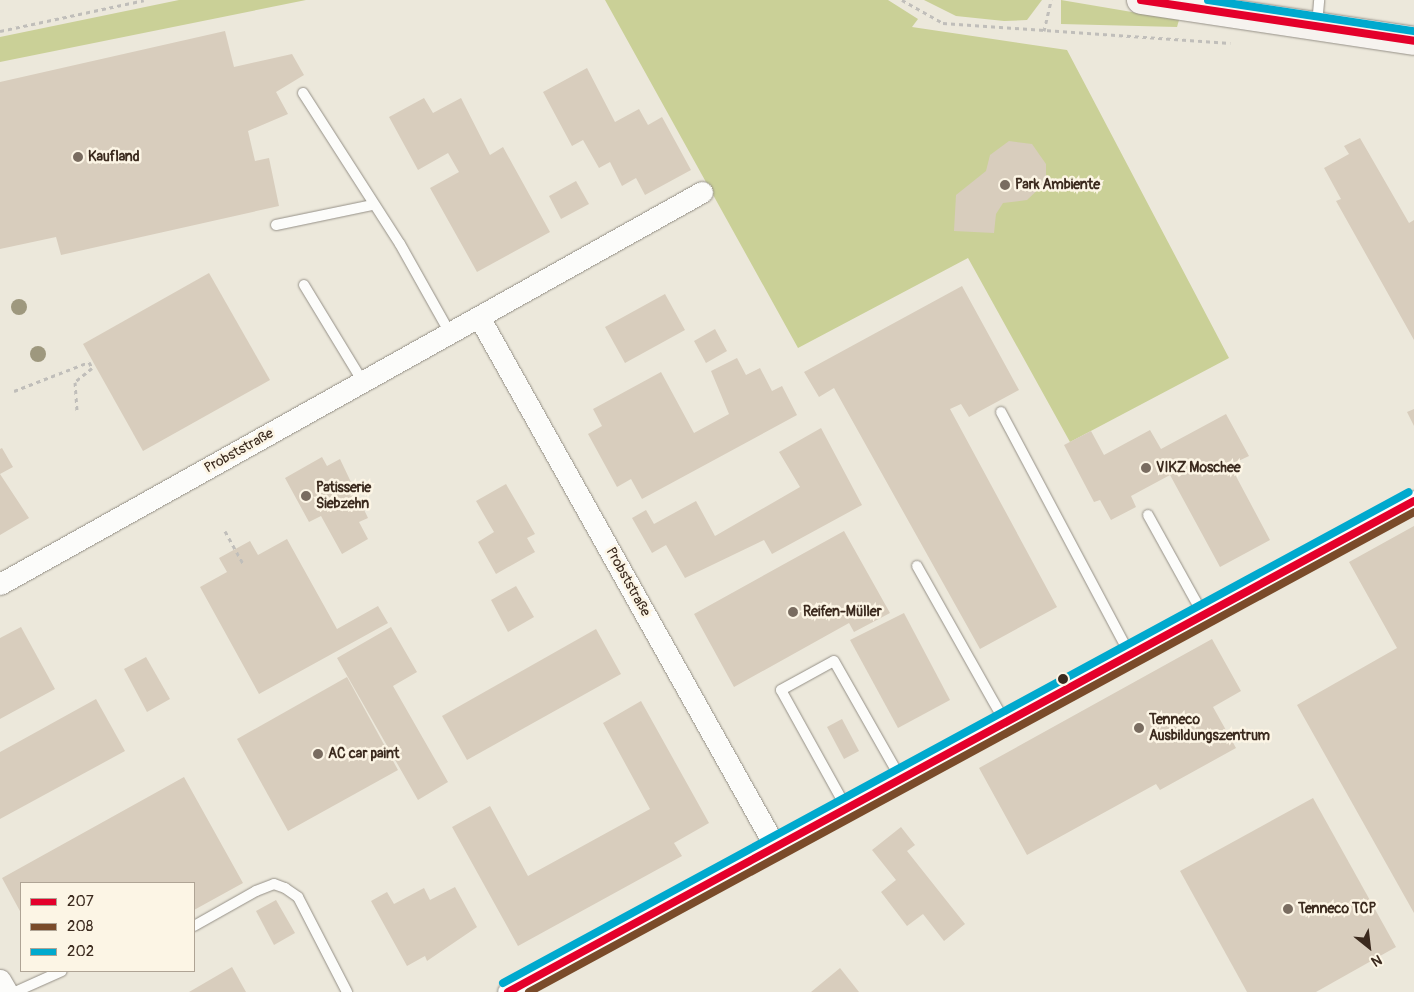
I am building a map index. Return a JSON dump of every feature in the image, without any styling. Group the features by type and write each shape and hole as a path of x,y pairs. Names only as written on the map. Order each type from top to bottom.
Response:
{"main road":[{"path":"1141,0 1318,12 1414,40"}],"street":[{"name":"Probststraße","path":"0,584 702,192"},
{"name":"Probststraße","path":"479,317 776,848"},
{"path":"508,992 1204,616 1414,500"},
{"path":"0,980 7,992"}],"lane":[{"path":"302,93 450,333"},
{"path":"276,224 373,206"},
{"path":"304,285 363,382"},
{"path":"1001,412 1130,655"},
{"path":"1148,515 1204,616"},
{"path":"917,566 1005,722"},
{"path":"847,809 781,690 834,661 901,779"},
{"path":"195,925 256,891 274,884 285,888 302,904 346,992"},
{"path":"15,992 60,972"}],"path":[{"path":"0,31 144,0"},
{"path":"902,0 943,23 1233,44"},
{"path":"1044,31 1051,0"},
{"path":"14,391 89,362 92,368 75,382 76,413"},
{"path":"224,531 242,564"}],"green space":[{"path":"179,0 306,0 0,62 0,37"},
{"path":"605,0 888,0 918,19 912,27 1067,50 1229,358 1070,442 968,258 798,348"},
{"path":"924,0 1042,0 1027,20 1004,21 956,16"},
{"path":"1061,0 1179,20 1177,27 1061,24"}],"building":[{"path":"225,31 234,67 292,54 304,75 276,92 288,114 248,131 255,161 269,158 279,206 61,255 56,237 0,249 0,82"},
{"path":"587,68 615,122 639,109 648,125 662,117 691,170 645,195 636,178 622,186 610,162 599,168 583,140 572,146 543,92"},
{"path":"424,98 433,113 461,98 490,155 503,147 550,232 477,272 430,188 459,172 448,153 418,170 389,117"},
{"path":"1360,138 1409,223 1414,220 1414,340 1336,201 1341,199 1324,168 1349,154 1344,146"},
{"name":"Park Ambiente","path":"1009,141 1032,144 1046,164 1046,182 1027,200 1003,203 996,214 994,233 954,231 956,195 986,171 990,155"},
{"path":"576,181 589,204 561,219 549,196"},
{"path":"209,273 270,380 143,451 83,344"},
{"path":"962,286 1019,390 969,417 961,404 950,409 1057,607 980,649 834,388 819,397 804,372"},
{"path":"665,294 685,330 625,363 605,327"},
{"path":"715,329 727,351 706,363 694,341"},
{"path":"737,358 746,375 760,368 772,391 782,386 797,415 642,499 631,479 617,487 588,434 602,426 593,409 661,372 694,433 729,414 711,371"},
{"path":"1414,409 1414,426 1407,412"},
{"path":"1226,414 1249,456 1230,465 1270,540 1220,567 1170,475 1131,496 1136,507 1111,520 1100,500 1094,502 1064,445 1091,431 1104,455 1150,430 1161,449"},
{"path":"821,428 862,505 772,554 764,540 685,578 666,545 652,553 632,518 646,510 654,524 696,501 715,536 800,487 779,452"},
{"path":"2,448 13,467 0,474 0,449"},
{"path":"322,457 327,466 340,459 368,518 359,522 368,539 342,554 321,516 309,522 285,478"},
{"path":"0,474 29,518 0,535"},
{"path":"506,484 535,534 527,538 535,552 496,574 478,542 494,532 476,501"},
{"path":"1414,526 1414,913 1297,705 1397,648 1349,562"},
{"path":"844,531 890,613 854,632 849,623 734,687 694,614"},
{"path":"287,539 337,629 378,606 388,623 259,694 200,587 227,572 219,558 250,541 258,555"},
{"path":"516,586 534,617 508,632 491,600"},
{"path":"904,613 950,700 898,728 850,640"},
{"path":"21,627 55,689 0,719 0,638"},
{"path":"391,627 417,672 393,686 448,782 418,800 337,658"},
{"path":"596,629 621,674 467,760 442,716"},
{"name":"Tenneco Ausbildungszentrum","path":"1212,639 1241,691 1213,707 1236,748 1160,790 1156,784 1027,855 979,768"},
{"path":"146,657 170,699 147,712 124,669"},
{"name":"AC car paint","path":"347,677 398,770 288,831 237,739"},
{"path":"96,699 125,751 0,819 0,752"},
{"path":"641,701 709,823 674,843 682,856 518,946 452,827 490,806 528,876 650,809 603,723"},
{"path":"842,719 859,751 844,759 827,727"},
{"path":"184,777 243,883 195,909 195,882 20,882 20,911 2,878"},
{"name":"Tenneco TCP","path":"1313,798 1396,947 1316,992 1247,992 1180,871"},
{"path":"901,827 915,845 907,851 965,924 944,941 923,914 907,926 881,892 896,880 872,850"},
{"path":"455,887 477,927 427,961 425,956 407,966 371,901 387,892 394,904 424,888 430,900"},
{"path":"276,900 295,933 274,945 256,911"},
{"path":"232,967 246,992 189,992"},
{"path":"840,968 859,992 811,992"}],"transit line":[{"name":"207","path":"1141,0 1414,41"},
{"name":"202","path":"1208,0 1414,31"},
{"name":"202","path":"503,983 1409,492"},
{"name":"207","path":"508,992 1414,501"},
{"name":"208","path":"529,992 1414,512"}],"place":[{"name":"Kaufland","path":"78,157"},
{"name":"Park Ambiente","path":"1005,185"},
{"name":"VIKZ Moschee","path":"1146,468"},
{"name":"Patisserie Siebzehn","path":"306,496"},
{"name":"Reifen-Müller","path":"793,612"},
{"name":"Tenneco Ausbildungszentrum","path":"1139,728"},
{"name":"AC car paint","path":"318,754"},
{"name":"Tenneco TCP","path":"1288,909"}]}
